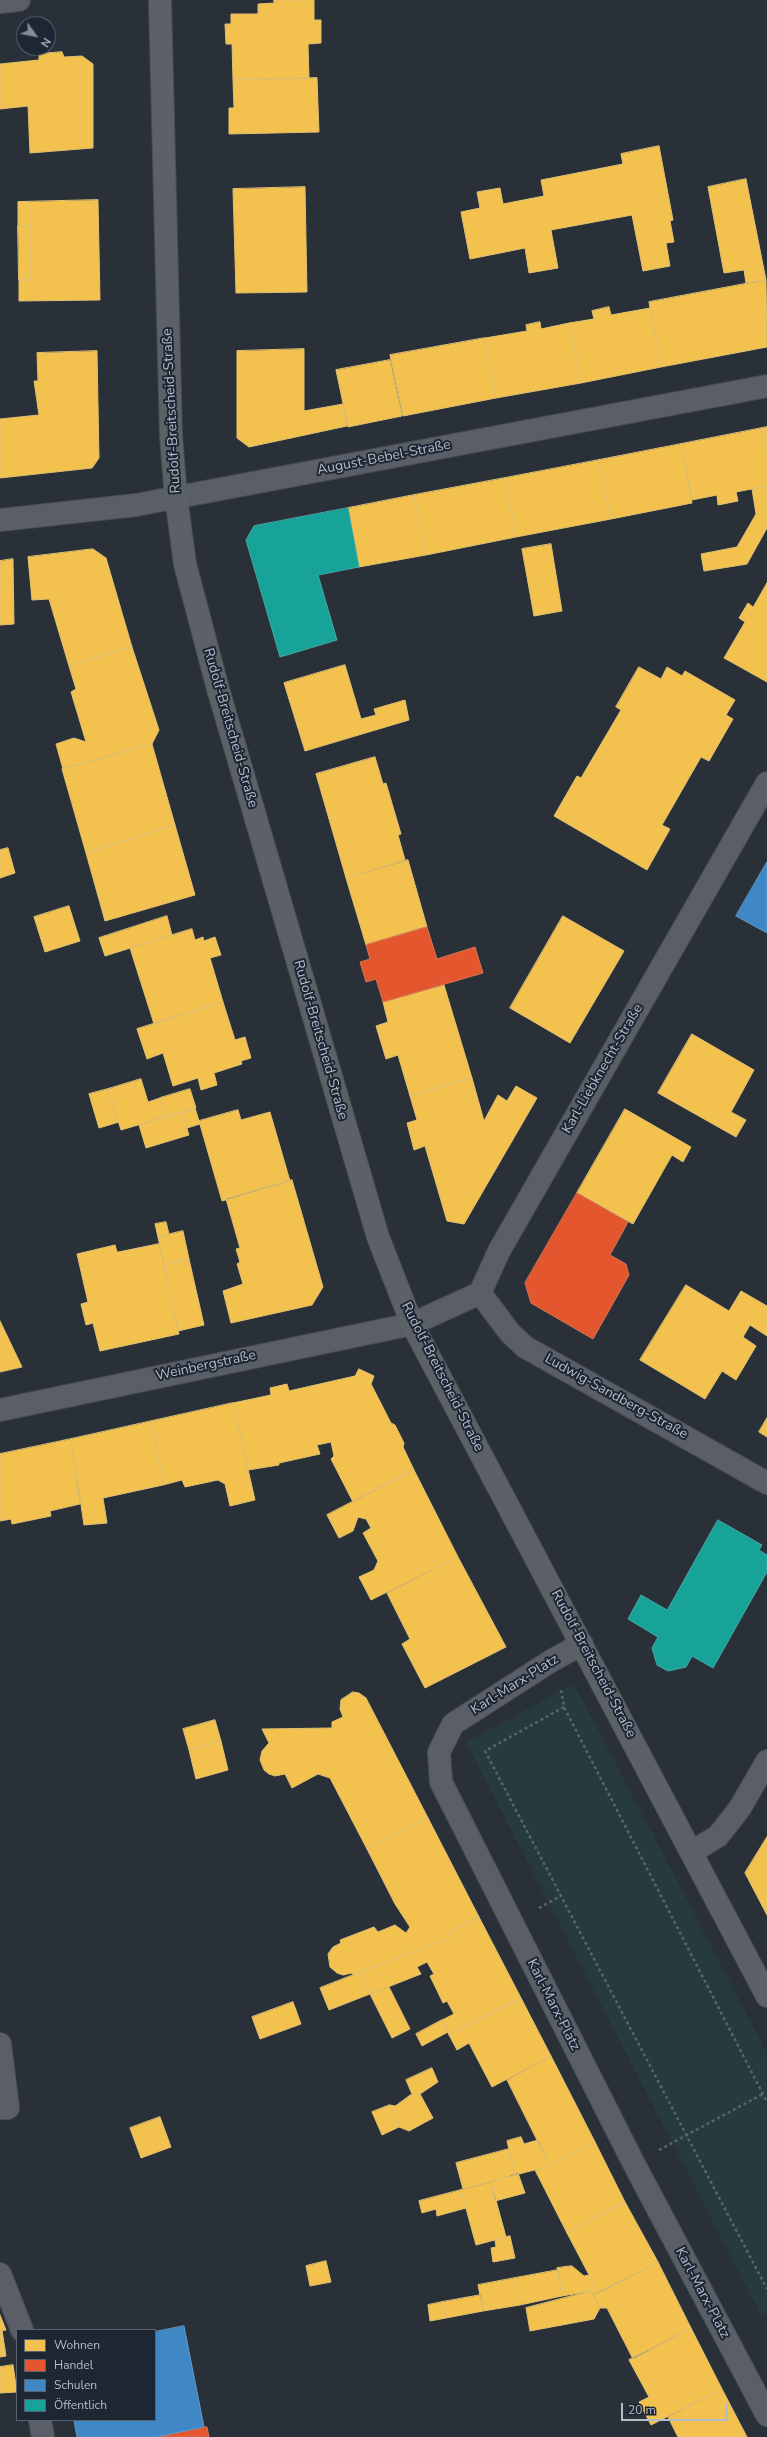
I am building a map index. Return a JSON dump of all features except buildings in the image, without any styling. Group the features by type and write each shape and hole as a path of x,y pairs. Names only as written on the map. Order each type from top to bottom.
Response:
{"main road":[{"name":"Rudolf-Breitscheid-Straße","path":"160,0 171,436 176,497 185,564 218,689 378,1237 412,1324 767,1996"}],"street":[{"path":"0,2 19,0"},
{"name":"August-Bebel-Straße","path":"0,520 136,505 767,386"},
{"name":"Karl-Liebknecht-Straße","path":"480,1293 499,1251 767,783"},
{"path":"412,1324 480,1293"},
{"name":"Ludwig-Sandberg-Straße","path":"480,1293 510,1333 525,1347 767,1483"},
{"name":"Weinbergstraße","path":"0,1410 412,1324"},
{"name":"Karl-Marx-Platz","path":"582,1644 551,1661 453,1724 439,1752 441,1782 634,2164 767,2415"},
{"path":"692,1852 718,1836 740,1808 767,1761"},
{"path":"0,2044 8,2108 0,2108"},
{"path":"0,2274 22,2329"},
{"path":"40,2421 43,2437"}],"path":[{"path":"551,1661 562,1691 564,1707 767,2102"},
{"path":"564,1707 485,1751 767,2289"},
{"path":"634,2164 763,2094"}],"green space":[{"path":"574,1684 767,2053 767,2312 761,2315 466,1742"}]}
